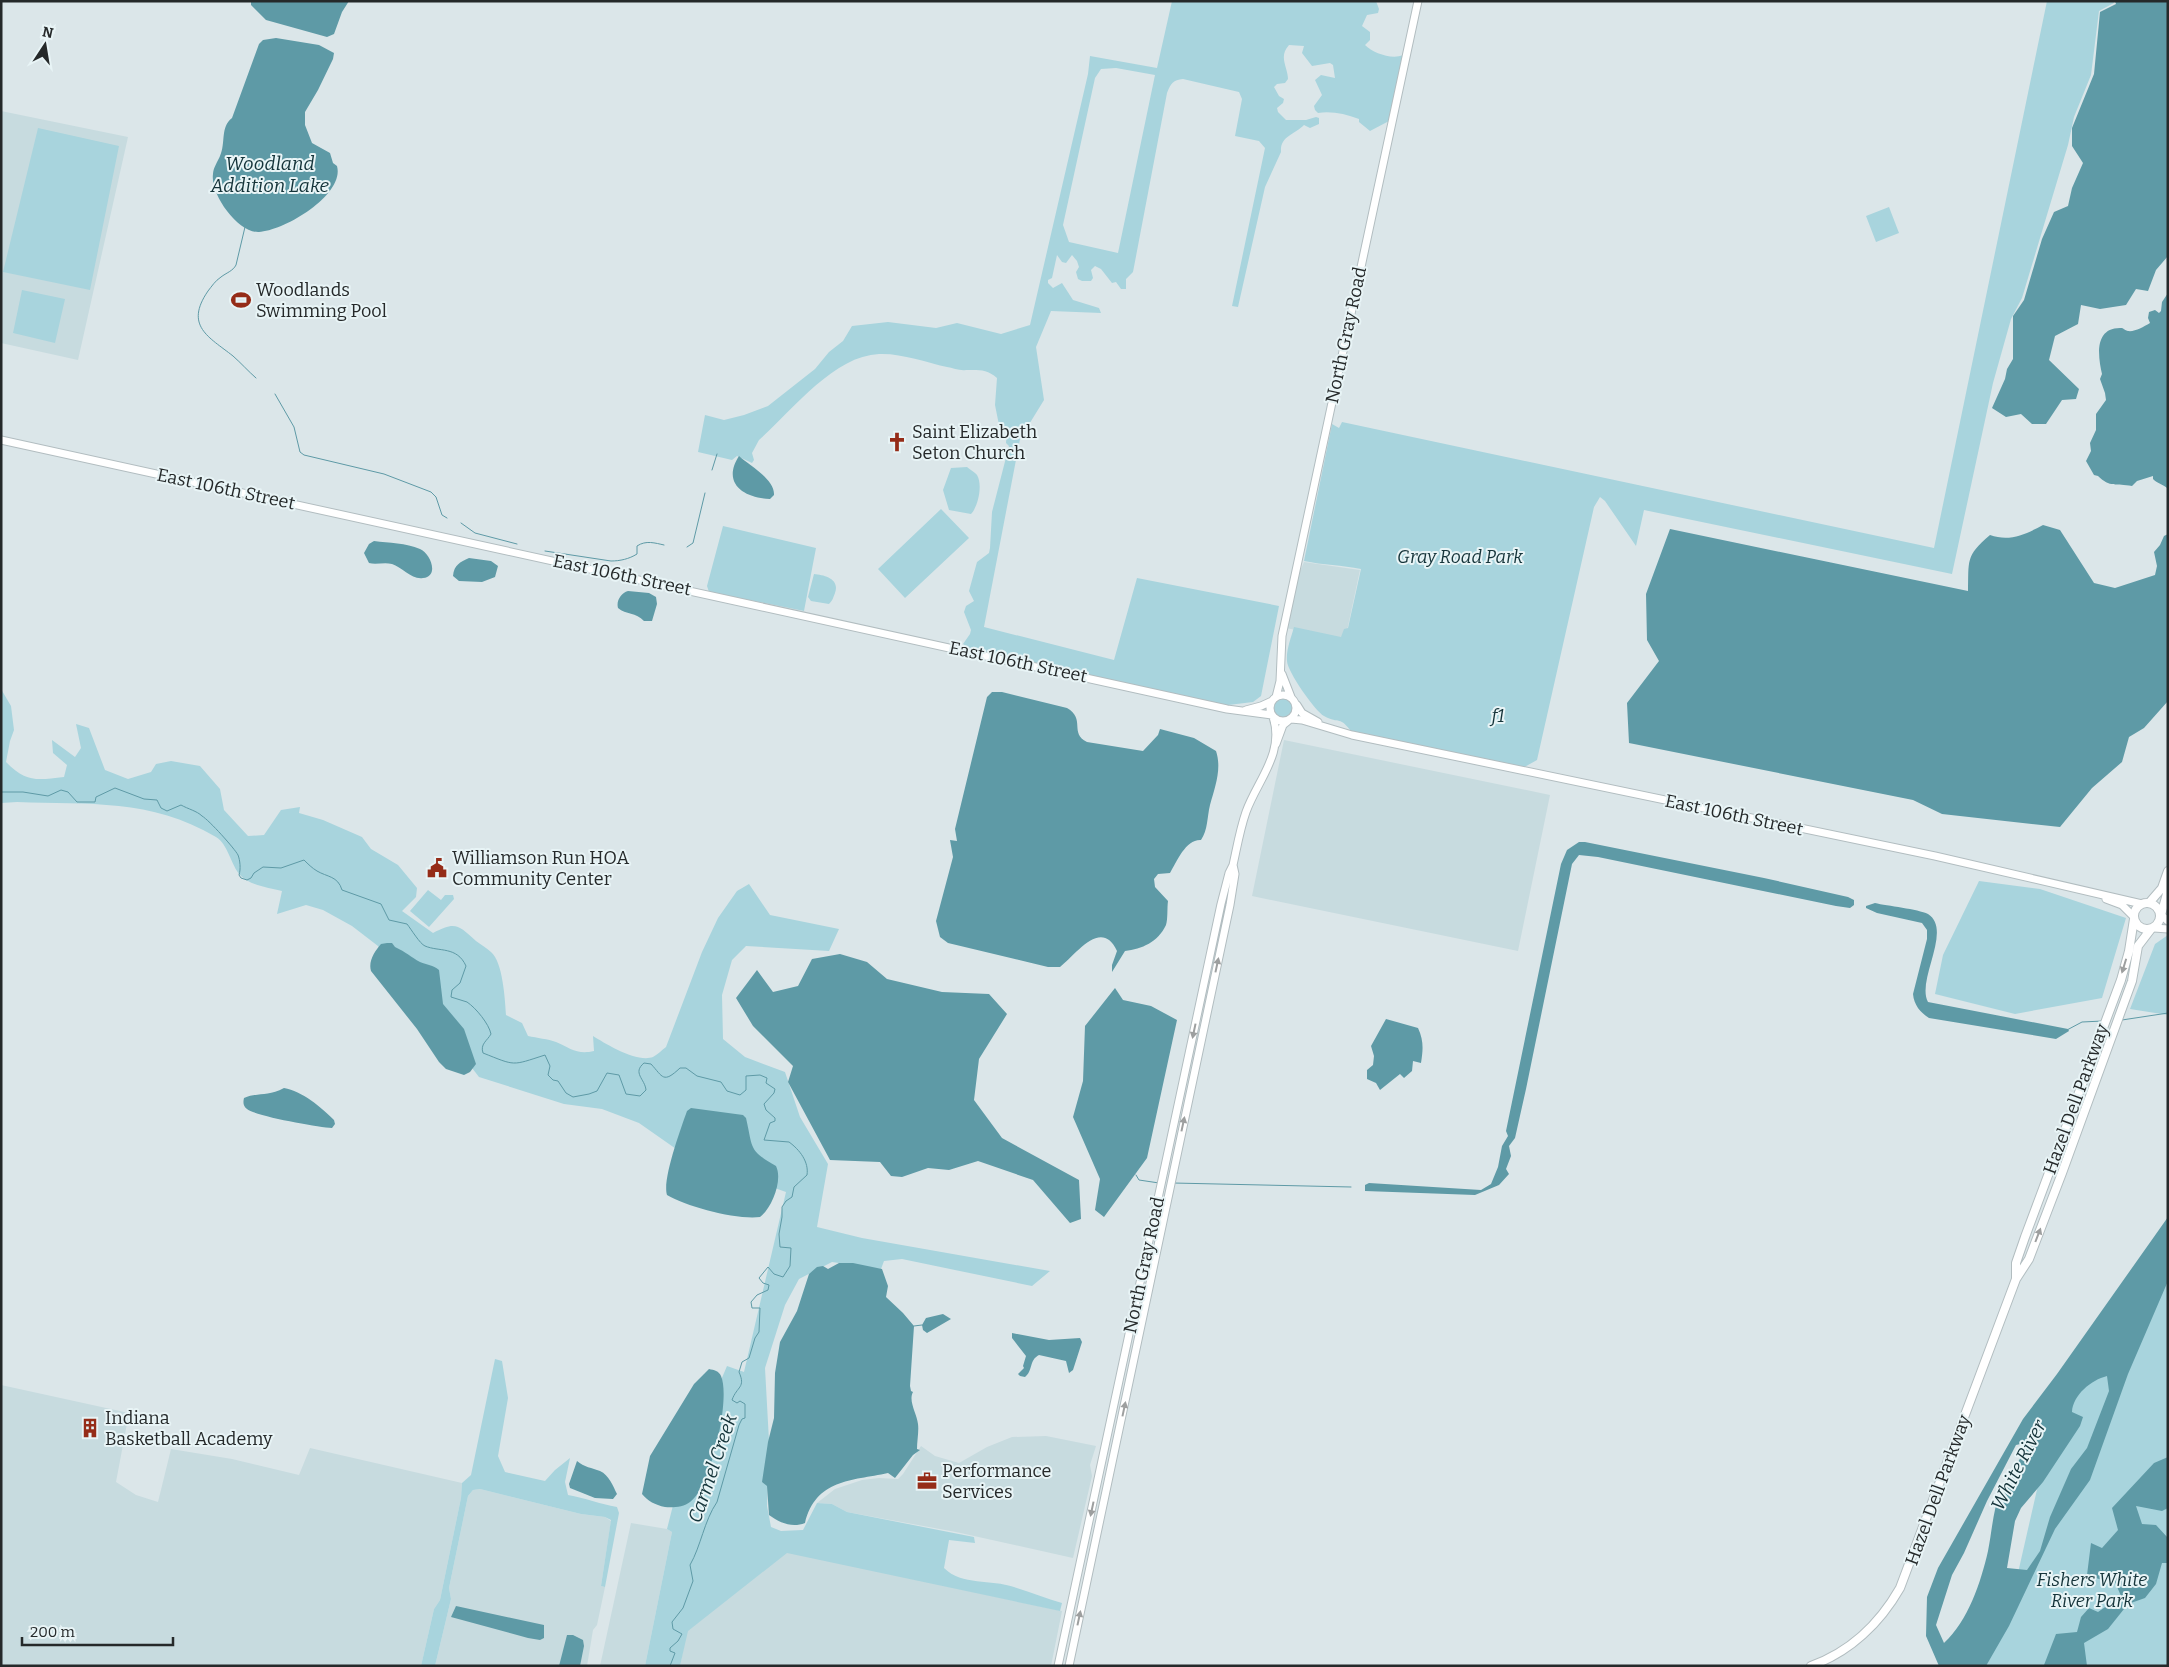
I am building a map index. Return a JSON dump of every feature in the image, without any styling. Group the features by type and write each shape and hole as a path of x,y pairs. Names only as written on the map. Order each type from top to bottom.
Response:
{"main road":[{"path":"2168,871 2162,888 2137,908 2134,918 2142,929 2152,929 2158,924 2168,890"},
{"path":"2145,903 2157,907 2161,915"},
{"name":"Hazel Dell Parkway","path":"2016,1279 2016,1263 2128,956 2134,918"},
{"name":"Hazel Dell Parkway","path":"1812,1666 1835,1655 1865,1633 1883,1614 1900,1588 2016,1279 2029,1259 2114,1030 2132,981 2138,946 2152,929"}],"street":[{"name":"North Gray Road","path":"1274,699 1278,690 1280,646 1283,629 1418,1"},
{"name":"East 106th Street","path":"1,440 1231,710 1243,710 1273,716"},
{"name":"North Gray Road","path":"1280,668 1291,697"},
{"path":"1283,695 1291,697 1296,705 1296,712 1290,720 1279,721 1273,716 1270,707 1274,699 1283,695"},
{"name":"East 106th Street","path":"1243,710 1261,706 1274,699"},
{"name":"East 106th Street","path":"1296,705 1302,713 1325,727"},
{"name":"North Gray Road","path":"1273,716 1276,744"},
{"name":"North Gray Road","path":"1058,1666 1158,1203 1220,904 1233,865 1246,813 1268,769 1284,725 1290,720"},
{"name":"East 106th Street","path":"1290,720 1352,735 1935,856 2068,885 2097,894 2145,903"},
{"name":"North Gray Road","path":"1069,1666 1230,906 1235,874 1233,865"},
{"path":"2097,894 2122,905 2134,918"},
{"path":"2161,915 2168,921"},
{"path":"2152,929 2168,929"}],"shaded area":[{"path":"1,111 128,137 78,360 1,343"},
{"path":"1304,562 1360,570 1345,640 1286,628 1297,578"},
{"path":"1284,740 1550,795 1518,951 1252,896"},
{"path":"1,1385 129,1413 116,1482 136,1495 158,1502 171,1449 232,1459 299,1475 310,1448 462,1483 461,1498 440,1600 434,1609 421,1666 1,1666"},
{"path":"1046,1436 1096,1446 1090,1465 1092,1476 1073,1558 956,1532 847,1512 832,1504 817,1503 835,1489 862,1480 879,1478 898,1479 921,1446 935,1456 959,1463 987,1447 1012,1437"},
{"path":"480,1489 581,1514 605,1517 611,1521 601,1586 605,1587 597,1625 593,1630 587,1666 435,1666 451,1599 449,1588 468,1496 473,1490"},
{"path":"631,1523 667,1529 672,1532 645,1666 600,1666"},
{"path":"787,1552 1062,1611 1051,1666 680,1666 687,1631"}],"green space":[{"path":"1172,1 1376,1 1379,9 1378,13 1367,15 1362,26 1370,32 1370,40 1365,45 1383,55 1394,57 1403,55 1389,121 1370,131 1359,122 1359,119 1338,113 1318,113 1314,106 1322,95 1315,80 1321,75 1335,78 1333,65 1330,63 1312,66 1302,53 1304,46 1289,45 1286,49 1284,62 1288,79 1285,83 1277,84 1274,87 1279,96 1284,99 1283,103 1277,108 1278,112 1286,120 1306,120 1316,117 1319,118 1319,124 1310,128 1304,125 1288,136 1283,142 1281,152 1265,187 1238,307 1232,306 1265,148 1259,141 1235,136 1242,99 1239,92 1183,79 1171,84 1167,93 1133,272 1126,279 1126,289 1121,289 1116,282 1112,283 1101,269 1095,266 1091,270 1093,278 1091,281 1078,279 1076,272 1079,267 1072,255 1066,263 1062,262 1057,255 1052,278 1048,280 1048,283 1053,288 1062,283 1073,300 1099,308 1101,313 1051,311 1036,347 1044,400 1020,439 984,627 1114,660 1137,578 1279,606 1261,696 1253,702 1220,706 970,649 963,644 971,630 964,612 966,606 974,601 969,591 977,562 989,553 992,512 1009,446 1006,443 1007,429 1000,430 995,405 997,378 990,373 979,370 959,370 896,355 879,354 862,357 845,364 830,374 799,401 759,440 752,453 754,460 752,463 737,456 732,460 698,452 705,415 724,420 768,406 815,369 829,352 843,341 852,326 888,322 936,328 957,323 1001,334 1030,325 1088,74 1090,56 1157,68","holes":["1116,68 1155,75 1118,253 1069,242 1063,225 1095,78 1101,69"]},
{"path":"2047,1 2113,1 2114,3 2099,11 2091,75 2074,117 2068,145 2022,298 2011,319 1993,383 1952,574 1644,510 1636,546 1605,501 1600,497 1594,507 1537,760 1521,769 1353,734 1342,722 1329,719 1320,713 1296,681 1288,666 1287,657 1294,627 1341,637 1344,629 1348,628 1361,569 1304,561 1332,424 1339,428 1342,422 1934,548"},
{"path":"38,128 119,146 90,290 3,272"},
{"path":"1889,207 1899,233 1876,242 1866,216"},
{"path":"22,290 65,299 55,343 13,333"},
{"path":"967,467 977,475 980,484 978,501 971,514 949,510 943,490 951,468"},
{"path":"941,509 969,538 905,598 878,569"},
{"path":"723,526 816,548 804,611 709,592 707,586"},
{"path":"814,574 823,575 835,584 835,593 829,604 811,601 808,597"},
{"path":"1,689 11,706 14,730 6,762 26,777 46,779 64,777 67,765 53,753 52,740 75,757 81,748 76,724 89,728 105,770 128,779 151,772 156,764 171,761 200,766 220,789 224,810 248,836 264,835 281,810 300,807 299,813 323,820 362,837 371,849 398,865 417,888 416,897 402,911 433,933 452,926 465,931 495,957 503,982 506,1015 522,1023 528,1036 553,1041 570,1049 583,1052 594,1051 593,1036 622,1052 639,1057 653,1057 666,1047 702,952 718,918 737,891 749,884 770,915 839,929 829,951 746,946 732,960 722,995 723,1039 745,1057 785,1072 800,1117 828,1164 817,1227 862,1238 1050,1271 1032,1286 902,1259 884,1261 881,1269 832,1262 799,1279 785,1305 765,1368 769,1441 767,1506 771,1527 781,1531 803,1530 817,1503 832,1504 847,1512 974,1537 975,1543 949,1540 944,1568 951,1574 968,1580 1005,1585 1062,1603 1060,1611 787,1553 688,1631 680,1666 645,1666 672,1532 667,1529 681,1474 727,1366 744,1372 786,1192 689,1158 639,1123 602,1109 564,1104 479,1077 378,946 352,926 323,910 306,905 277,914 282,891 259,886 244,878 237,871 224,844 216,837 191,824 143,810 119,806 69,803 1,803"},
{"path":"1283,698 1290,701 1293,708 1290,715 1283,718 1276,715 1273,708 1276,701"},
{"path":"1979,881 2040,889 2126,918 2102,998 2015,1014 1935,994 1943,955"},
{"path":"428,890 441,900 445,895 453,895 454,899 429,927 410,911"},
{"path":"2168,935 2168,1015 2130,1009 2155,944"},
{"name":"Fishers White River Park","path":"2168,1246 2168,1666 1983,1666 2010,1608 2059,1393"},
{"path":"495,1359 502,1361 508,1398 498,1456 505,1472 545,1481 570,1458 565,1482 568,1495 617,1507 619,1513 605,1587 601,1586 611,1520 605,1517 581,1514 480,1489 473,1490 468,1496 449,1588 451,1599 435,1666 421,1666 434,1609 440,1600 461,1498 462,1483 471,1475"}],"water":[{"path":"251,1 349,1 342,12 334,34 327,37 266,20 251,5"},
{"path":"2115,1 2168,1 2168,256 2156,270 2148,291 2136,289 2126,305 2100,309 2081,305 2078,324 2055,336 2049,360 2079,389 2076,399 2062,400 2046,424 2032,424 2021,414 2006,417 1992,408 2005,379 2007,369 2013,359 2013,316 2024,300 2042,239 2054,212 2068,206 2072,188 2083,163 2072,146 2072,128 2094,74 2100,12 2116,4"},
{"name":"Woodland Addition Lake","path":"276,38 319,45 334,53 318,90 305,112 305,125 312,143 330,153 333,163 337,166 337,177 332,188 310,210 283,225 259,232 251,231 243,226 227,211 216,192 213,174 222,151 226,126 232,118 259,44 263,40"},
{"path":"2168,293 2168,489 2155,481 2153,476 2137,481 2132,486 2110,484 2094,475 2086,461 2091,451 2090,443 2096,430 2096,414 2106,400 2100,379 2102,374 2099,352 2102,338 2112,329 2122,328 2133,331 2150,323 2148,318 2149,312 2155,310 2159,313 2161,311 2162,302"},
{"path":"739,456 761,473 771,484 774,495 770,499 752,496 738,488 734,482 733,474 734,466"},
{"path":"2043,525 2060,530 2094,583 2115,588 2155,575 2157,566 2154,552 2164,536 2168,534 2168,701 2144,728 2129,737 2122,762 2092,788 2060,827 1942,814 1913,800 1629,743 1627,703 1659,661 1647,640 1646,594 1670,529 1968,591 1970,560 1976,548 1982,542 1990,535 2004,538 2018,536"},
{"path":"374,541 403,544 424,551 432,564 431,573 428,576 419,578 392,564 369,563 364,553 369,544"},
{"path":"469,558 491,561 498,566 495,577 482,582 459,581 453,576 455,569 460,563"},
{"path":"628,591 649,593 656,597 657,604 652,621 644,621 638,616 618,608 620,598"},
{"path":"992,692 1002,692 1067,708 1076,717 1079,734 1087,742 1143,751 1158,735 1160,729 1194,738 1216,751 1218,758 1217,778 1203,836 1201,840 1191,843 1186,847 1170,873 1158,874 1154,879 1155,887 1168,901 1166,925 1159,936 1149,944 1125,951 1112,972 1112,965 1117,951 1111,941 1103,938 1096,938 1088,942 1060,967 1048,967 948,943 940,937 936,921 953,857 950,840 957,841 955,829 987,697"},
{"path":"1579,842 1764,878 1848,897 1854,900 1854,905 1850,908 1836,906 1598,857 1579,855 1572,864 1526,1089 1515,1138 1509,1146 1511,1156 1506,1169 1509,1174 1499,1185 1475,1195 1365,1191 1365,1185 1369,1183 1481,1190 1491,1184 1498,1167 1502,1146 1508,1136 1506,1131 1561,864 1567,850"},
{"path":"1875,903 1923,912 1935,921 1937,931 1936,943 1926,981 1928,1002 2068,1029 2069,1031 2056,1039 1929,1018 1918,1008 1913,994 1927,939 1927,930 1922,923 1877,913 1866,908 1866,906"},
{"path":"392,943 395,947 420,962 439,970 443,1004 464,1029 476,1064 470,1072 464,1075 446,1069 439,1062 417,1029 371,971 370,964 374,953 381,944"},
{"path":"840,954 867,962 887,979 942,992 989,994 1007,1014 979,1059 974,1100 1002,1138 1079,1180 1081,1219 1070,1223 1033,1180 978,1161 949,1170 928,1168 902,1177 891,1176 880,1162 830,1160 788,1082 793,1066 753,1026 736,998 757,970 773,992 798,986 812,959"},
{"path":"1115,988 1123,1000 1151,1006 1177,1020 1147,1158 1104,1217 1095,1210 1100,1179 1073,1117 1083,1081 1085,1026"},
{"path":"1386,1019 1418,1028 1422,1041 1422,1054 1421,1063 1413,1061 1412,1071 1404,1078 1400,1074 1380,1090 1376,1083 1367,1079 1367,1070 1373,1065 1374,1056 1371,1046"},
{"path":"284,1088 298,1092 323,1110 334,1120 335,1124 332,1128 262,1115 252,1112 244,1105 244,1098 273,1093"},
{"path":"691,1108 743,1115 746,1118 753,1147 760,1156 776,1166 778,1172 777,1186 772,1201 760,1217 739,1217 712,1212 667,1195 667,1178 673,1154 687,1111"},
{"name":"White River","path":"2168,1217 2168,1281 2128,1374 2090,1480 2055,1529 2009,1626 1986,1666 1939,1666 1926,1636 1927,1597 1938,1568 2023,1419","holes":["2107,1376 2109,1391 2087,1448 2071,1469 2050,1517 2040,1551 2027,1570 2007,1568 2015,1521 2021,1508 2043,1482 2080,1426 2083,1417 2072,1412 2079,1394 2095,1381","2025,1443 2024,1450 1998,1497 1988,1551 1977,1588 1960,1624 1944,1643 1936,1625 1952,1575 2016,1445"]},
{"path":"839,1263 853,1263 882,1269 888,1286 886,1297 914,1326 910,1386 913,1392 912,1403 918,1424 917,1449 920,1450 913,1455 895,1478 888,1473 837,1484 826,1490 817,1498 810,1509 805,1523 791,1525 769,1515 767,1486 762,1482 774,1418 775,1373 780,1342 797,1311 809,1274 817,1267 823,1266 828,1269"},
{"path":"943,1314 951,1319 927,1333 923,1330 922,1325 926,1318"},
{"path":"1012,1333 1049,1340 1080,1338 1082,1342 1073,1370 1069,1373 1066,1361 1039,1355 1034,1360 1027,1375 1025,1377 1020,1376 1018,1374 1024,1368 1026,1356 1012,1338"},
{"path":"709,1369 720,1374 723,1387 721,1422 712,1462 698,1493 690,1502 681,1506 671,1507 658,1505 649,1501 642,1494 650,1456 694,1384"},
{"path":"2168,1457 2168,1508 2162,1511 2136,1506 2142,1524 2156,1525 2168,1538 2168,1563 2162,1563 2156,1584 2145,1598 2128,1604 2108,1629 2084,1643 2087,1666 2044,1665 2056,1634 2077,1632 2081,1617 2089,1608 2098,1612 2121,1596 2115,1582 2108,1582 2087,1575 2091,1543 2102,1548 2118,1530 2112,1508 2154,1463"},
{"path":"577,1461 606,1475 617,1494 613,1499 595,1498 570,1488 569,1484"},
{"path":"456,1606 544,1625 544,1638 540,1640 528,1638 451,1617"},
{"path":"567,1635 573,1635 583,1640 584,1646 580,1666 559,1666"}],"waterway":[{"path":"245,227 235,267 217,280 208,291 198,313 202,330 256,378"},
{"path":"275,394 294,427 300,452 304,455 384,474 431,492 436,497 442,515 447,518"},
{"path":"712,470 717,454"},
{"path":"687,547 693,543 705,493"},
{"path":"461,523 475,533 517,544"},
{"path":"545,551 614,561 637,554 637,546 644,543 650,542 664,545"},
{"name":"Carmel Creek","path":"1,792 23,792 48,796 61,790 68,792 77,802 95,802 96,797 115,788 144,799 157,800 161,808 167,811 181,805 200,814 227,841 238,855 239,875 247,880 263,867 281,868 304,860 317,871 335,879 342,890 381,904 389,920 407,924 423,945 453,952 458,955 466,966 460,983 452,990 451,997 471,1005 482,1016 488,1026 491,1034 483,1045 483,1053 514,1063 545,1055 550,1066 548,1075 553,1080 558,1081 566,1093 573,1097 597,1091 607,1073 619,1075 626,1094 640,1096 646,1090 639,1073 644,1063 651,1064 664,1077 670,1076 680,1068 686,1068 697,1076 721,1082 727,1091 740,1095 746,1090 746,1076 760,1075 767,1078 766,1083 775,1089 774,1093 764,1104 766,1110 775,1118 775,1121 770,1123 764,1140 789,1142 793,1145 807,1165 807,1175 794,1187 792,1197 782,1207 779,1234 780,1247 791,1248 790,1266 783,1277 774,1274 768,1267 759,1278 763,1283 769,1285 768,1290 757,1295 751,1302 752,1308 760,1308 759,1332 755,1338 749,1358 742,1362 739,1372 742,1381 732,1400 745,1404 745,1418 742,1419 739,1425 717,1502 690,1565 693,1581 683,1608 672,1622 673,1629 682,1634 678,1641 670,1648 670,1651 675,1653 670,1666"},
{"path":"2122,1020 2168,1013"},
{"path":"2067,1030 2082,1022 2103,1021"},
{"path":"1136,1175 1139,1180 1159,1183"},
{"path":"1173,1183 1351,1187"},
{"path":"914,1326 922,1325"}],"place":[{"name":"Woodlands Swimming Pool","path":"241,300"},
{"name":"Saint Elizabeth Seton Church","path":"897,442"},
{"name":"Williamson Run HOA Community Center","path":"437,868"},
{"name":"Indiana Basketball Academy","path":"90,1428"},
{"name":"Performance Services","path":"927,1481"}],"park label":[{"name":"Gray Road Park","path":"1460,557"},
{"name":"f1","path":"1498,716"}]}
